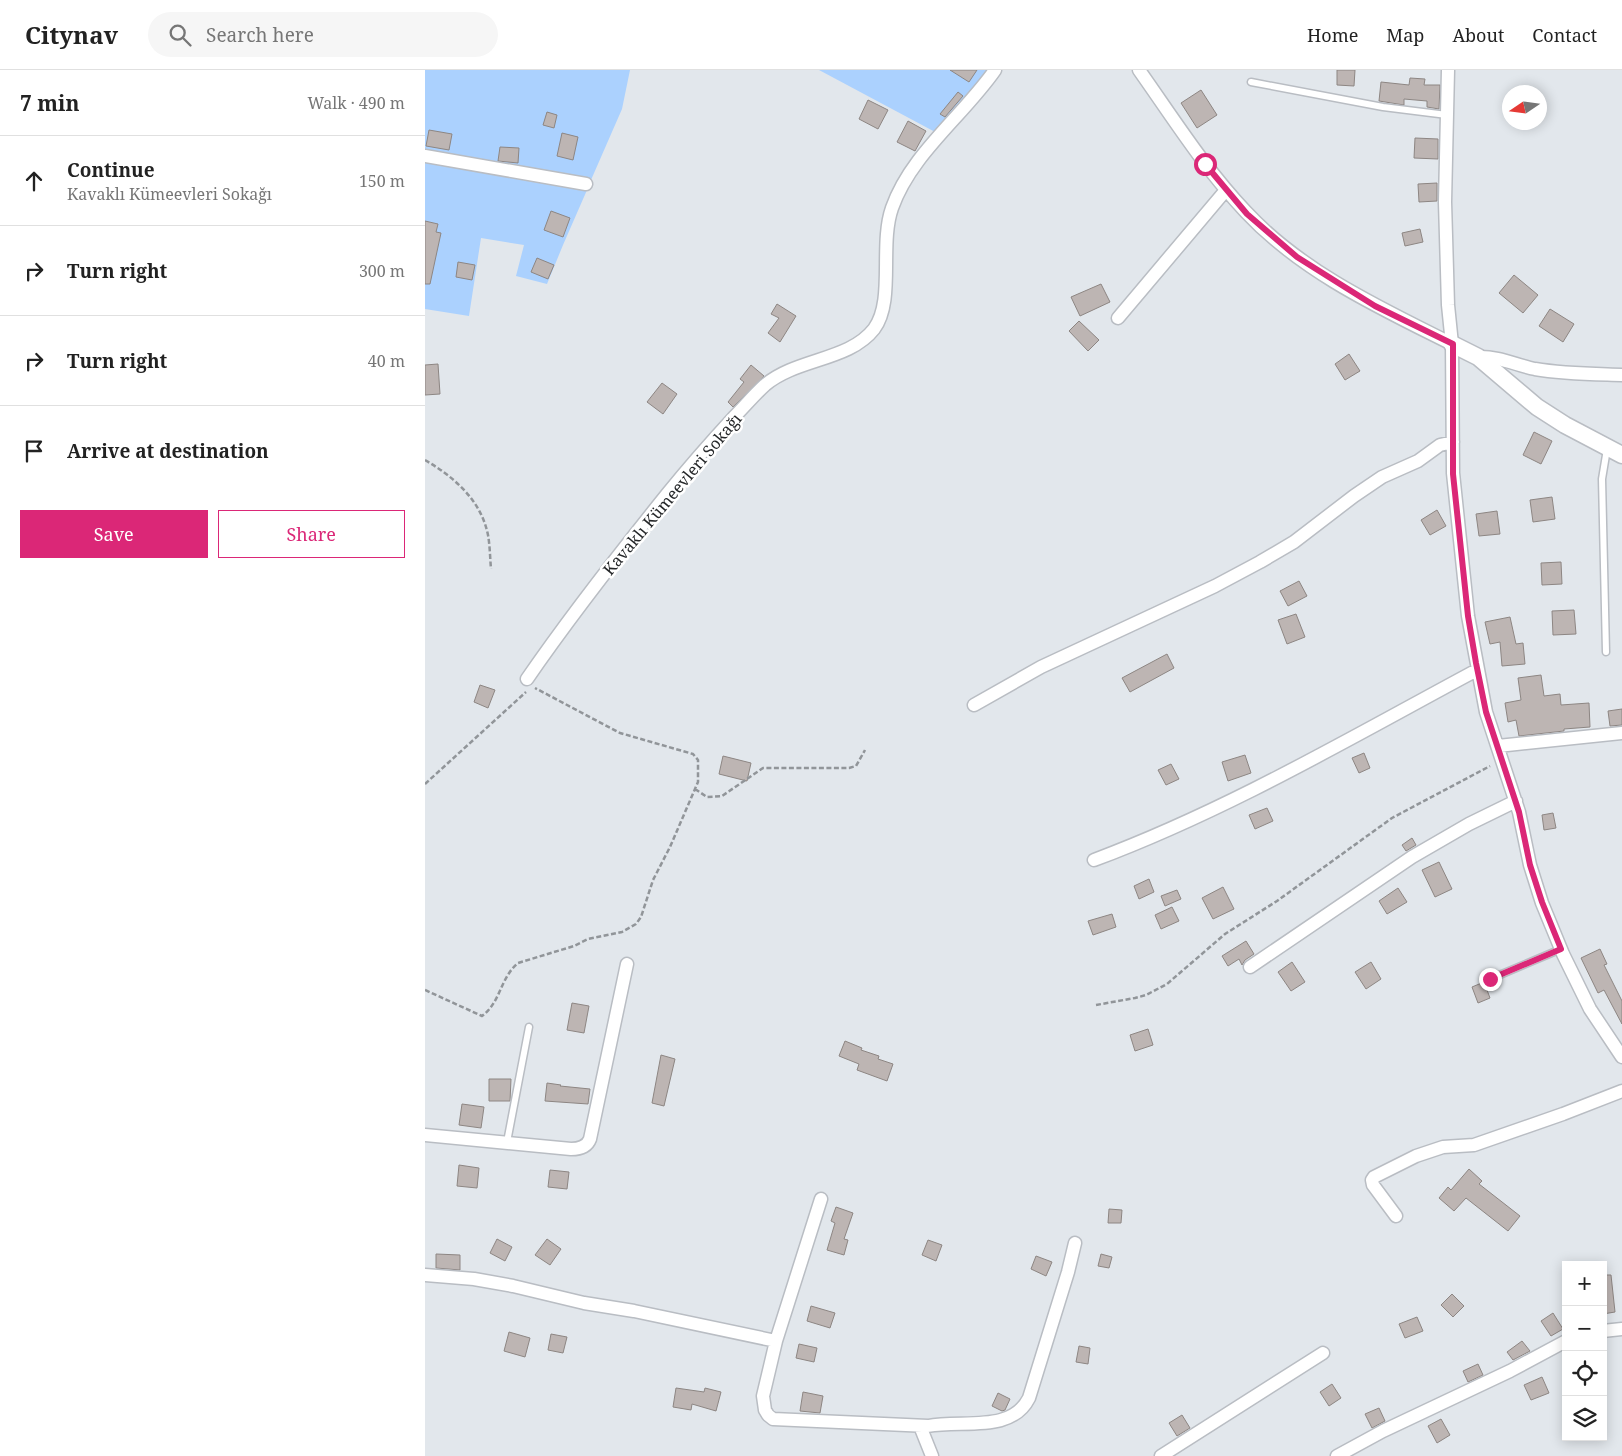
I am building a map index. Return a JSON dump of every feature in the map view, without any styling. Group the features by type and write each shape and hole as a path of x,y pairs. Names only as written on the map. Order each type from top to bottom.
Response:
{"street":[{"name":"Kavaklı Kümeevleri Sokağı","path":"527,679 555,638 703,450 763,386 792,368 856,346 873,330 882,314 886,282 887,228 898,195 916,166 970,103 995,70"},
{"path":"1139,70 1205,164 1226,190 1247,214 1297,257 1375,306 1478,357 1537,407 1565,425 1615,451"},
{"path":"1448,70 1446,230 1448,305 1453,344 1453,474 1468,616 1477,670 1486,712 1516,801 1530,865 1542,902 1561,949 1591,1009 1621,1053"},
{"path":"425,156 586,184"},
{"path":"1118,318 1226,190"},
{"path":"1478,357 1490,356 1513,364 1551,372 1622,375"},
{"path":"974,705 1041,667 1177,604 1260,562 1294,542 1353,496 1382,477 1418,461 1440,445 1453,442"},
{"path":"1094,860 1194,819 1253,790 1477,670"},
{"path":"1498,746 1622,733"},
{"path":"1250,967 1412,857 1469,824 1516,801"},
{"path":"425,1135 576,1149 589,1143 627,964"},
{"path":"1396,1216 1373,1185 1372,1180 1374,1177 1383,1171 1433,1149 1474,1145 1622,1091"},
{"path":"821,1199 776,1341 763,1396 765,1410 773,1419 921,1426 989,1422 1010,1418 1026,1406 1029,1398 1068,1272 1075,1242"},
{"path":"425,1276 473,1279 513,1286 584,1303 634,1311 776,1341"},
{"path":"1607,1331 1622,1329"},
{"path":"1337,1456 1383,1431 1510,1371 1562,1342"},
{"path":"1161,1456 1323,1353"},
{"path":"921,1426 932,1456"}],"lane":[{"path":"1251,82 1383,107 1447,115"},
{"path":"1606,652 1602,479 1615,451"},
{"path":"1490,979 1561,949"},
{"path":"507,1142 529,1027"}],"path":[{"path":"425,460 450,476 464,489 480,513 488,534 491,570"},
{"path":"425,784 533,687 620,733 693,754 698,760 699,768 698,782 670,847 653,880 641,917 636,924 622,932 588,939 574,946 518,963 511,968 496,999 489,1010 482,1016 425,990"},
{"path":"695,789 707,797 722,796 763,768 849,768 856,766 865,750"},
{"path":"1096,1005 1146,995 1167,984 1225,934 1277,901 1392,818 1503,760"}],"shaded area":[{"path":"425,70 630,70 622,109 591,180 425,151"},
{"path":"819,70 987,70 937,133"},
{"path":"425,161 587,190 547,284 516,276 524,245 481,238 469,316 425,309"}],"building":[{"path":"950,70 977,70 969,82"},
{"path":"1337,70 1355,70 1354,86 1337,85"},
{"path":"1410,78 1425,79 1424,85 1440,85 1439,109 1427,107 1427,101 1404,99 1404,105 1379,101 1381,82 1409,85"},
{"path":"1201,90 1217,115 1197,128 1181,103"},
{"path":"958,92 963,96 945,117 940,114"},
{"path":"868,100 888,110 878,129 859,119"},
{"path":"547,112 557,115 554,128 543,125"},
{"path":"908,121 926,131 915,151 897,142"},
{"path":"429,130 452,134 449,150 426,146"},
{"path":"562,133 578,137 573,160 557,156"},
{"path":"1415,138 1438,139 1438,159 1414,158"},
{"path":"500,147 519,148 518,163 498,161"},
{"path":"1437,183 1437,201 1419,202 1418,184"},
{"path":"551,211 570,218 563,237 544,230"},
{"path":"425,221 438,224 436,232 441,233 430,284 425,284"},
{"path":"1420,229 1423,242 1405,246 1402,233"},
{"path":"537,258 554,265 548,279 531,272"},
{"path":"458,262 475,265 472,280 456,277"},
{"path":"1514,275 1538,295 1523,313 1499,293"},
{"path":"1101,284 1110,302 1080,316 1071,297"},
{"path":"777,304 796,316 780,342 768,333 779,318 771,314"},
{"path":"1550,309 1574,324 1563,342 1539,326"},
{"path":"1079,321 1099,340 1088,351 1069,331"},
{"path":"1349,354 1360,371 1345,380 1335,364"},
{"path":"438,364 440,394 425,395 425,365"},
{"path":"751,365 764,376 733,407 728,402 744,382 740,379"},
{"path":"662,383 677,394 663,414 647,402"},
{"path":"1534,432 1552,441 1541,464 1523,455"},
{"path":"1552,497 1555,519 1533,522 1530,500"},
{"path":"1437,510 1446,526 1430,535 1421,520"},
{"path":"1497,511 1500,534 1479,536 1476,514"},
{"path":"1561,562 1562,584 1542,585 1541,563"},
{"path":"1299,581 1307,596 1288,606 1280,591"},
{"path":"1574,610 1576,634 1553,635 1552,611"},
{"path":"1296,614 1305,637 1287,644 1278,620"},
{"path":"1510,617 1516,644 1523,643 1525,664 1502,666 1500,642 1490,644 1485,622"},
{"path":"1167,654 1174,668 1130,692 1122,678"},
{"path":"1541,675 1544,696 1560,694 1561,705 1589,703 1590,727 1519,736 1516,720 1508,722 1505,703 1521,700 1518,678"},
{"path":"480,685 495,690 488,708 474,702"},
{"path":"1622,709 1622,725 1610,726 1608,711"},
{"path":"1364,753 1370,768 1359,773 1352,758"},
{"path":"1245,755 1251,773 1228,781 1222,762"},
{"path":"723,756 751,763 747,781 719,774"},
{"path":"1171,764 1179,779 1166,785 1158,770"},
{"path":"1267,808 1273,821 1255,829 1249,815"},
{"path":"1553,813 1556,828 1544,830 1542,815"},
{"path":"1412,838 1416,845 1406,851 1402,845"},
{"path":"1439,862 1452,889 1435,897 1422,870"},
{"path":"1149,879 1154,892 1139,899 1134,886"},
{"path":"1223,887 1234,909 1213,919 1202,898"},
{"path":"1398,888 1407,902 1387,914 1379,901"},
{"path":"1177,890 1181,899 1165,906 1161,896"},
{"path":"1172,907 1179,921 1161,929 1155,915"},
{"path":"1112,914 1116,927 1093,935 1088,921"},
{"path":"1246,941 1254,954 1245,960 1242,965 1239,959 1228,966 1222,956"},
{"path":"1600,949 1607,964 1604,965 1622,1001 1622,1024 1604,990 1598,993 1581,958"},
{"path":"1292,962 1305,982 1291,991 1278,972"},
{"path":"1371,962 1381,979 1366,989 1355,972"},
{"path":"1484,982 1490,998 1478,1003 1472,987"},
{"path":"572,1003 589,1006 584,1033 567,1030"},
{"path":"1148,1029 1153,1045 1135,1051 1130,1035"},
{"path":"845,1041 862,1048 861,1050 879,1056 878,1059 893,1064 887,1081 857,1070 859,1064 839,1056"},
{"path":"661,1055 675,1059 664,1106 652,1103"},
{"path":"489,1079 511,1079 510,1101 489,1101"},
{"path":"547,1083 590,1089 588,1104 545,1101"},
{"path":"462,1104 484,1107 481,1128 459,1125"},
{"path":"459,1165 479,1168 477,1188 457,1186"},
{"path":"1469,1169 1482,1181 1479,1184 1520,1216 1508,1231 1466,1198 1454,1211 1439,1198 1448,1187 1451,1190"},
{"path":"550,1170 569,1172 567,1189 548,1187"},
{"path":"836,1207 853,1213 844,1239 848,1240 844,1255 827,1250 835,1223 831,1221"},
{"path":"1109,1209 1122,1210 1121,1223 1108,1223"},
{"path":"497,1239 512,1247 505,1261 490,1253"},
{"path":"547,1239 561,1249 550,1265 535,1255"},
{"path":"928,1240 942,1245 936,1261 922,1255"},
{"path":"436,1254 460,1255 460,1270 436,1268"},
{"path":"1101,1254 1112,1257 1109,1268 1098,1266"},
{"path":"1036,1256 1052,1262 1046,1276 1031,1269"},
{"path":"1607,1275 1611,1275 1615,1312 1607,1313"},
{"path":"1452,1294 1464,1306 1453,1317 1441,1305"},
{"path":"811,1306 835,1313 830,1328 807,1321"},
{"path":"1553,1313 1562,1330 1551,1336 1541,1321"},
{"path":"1417,1317 1423,1331 1405,1338 1399,1324"},
{"path":"509,1332 530,1338 525,1357 504,1351"},
{"path":"551,1334 567,1337 563,1353 548,1350"},
{"path":"1522,1341 1530,1351 1513,1360 1507,1352"},
{"path":"799,1344 817,1348 814,1362 796,1358"},
{"path":"1079,1346 1090,1348 1088,1364 1076,1362"},
{"path":"1478,1364 1483,1375 1468,1382 1463,1371"},
{"path":"1542,1377 1549,1393 1531,1400 1524,1385"},
{"path":"1332,1384 1341,1398 1329,1406 1320,1392"},
{"path":"676,1388 704,1392 705,1388 721,1392 716,1411 692,1404 691,1410 673,1407"},
{"path":"803,1392 823,1396 820,1413 800,1411"},
{"path":"998,1393 1010,1399 1005,1410 1002,1411 992,1406"},
{"path":"1379,1408 1385,1421 1372,1428 1365,1414"},
{"path":"1182,1415 1190,1428 1177,1436 1169,1423"},
{"path":"1441,1419 1450,1435 1437,1443 1428,1426"}],"route":[{"path":"1205,164 1247,214 1297,257 1375,306 1453,344 1453,474 1468,616 1476,663 1486,712 1519,812 1530,865 1542,902 1561,949 1490,979"}]}
